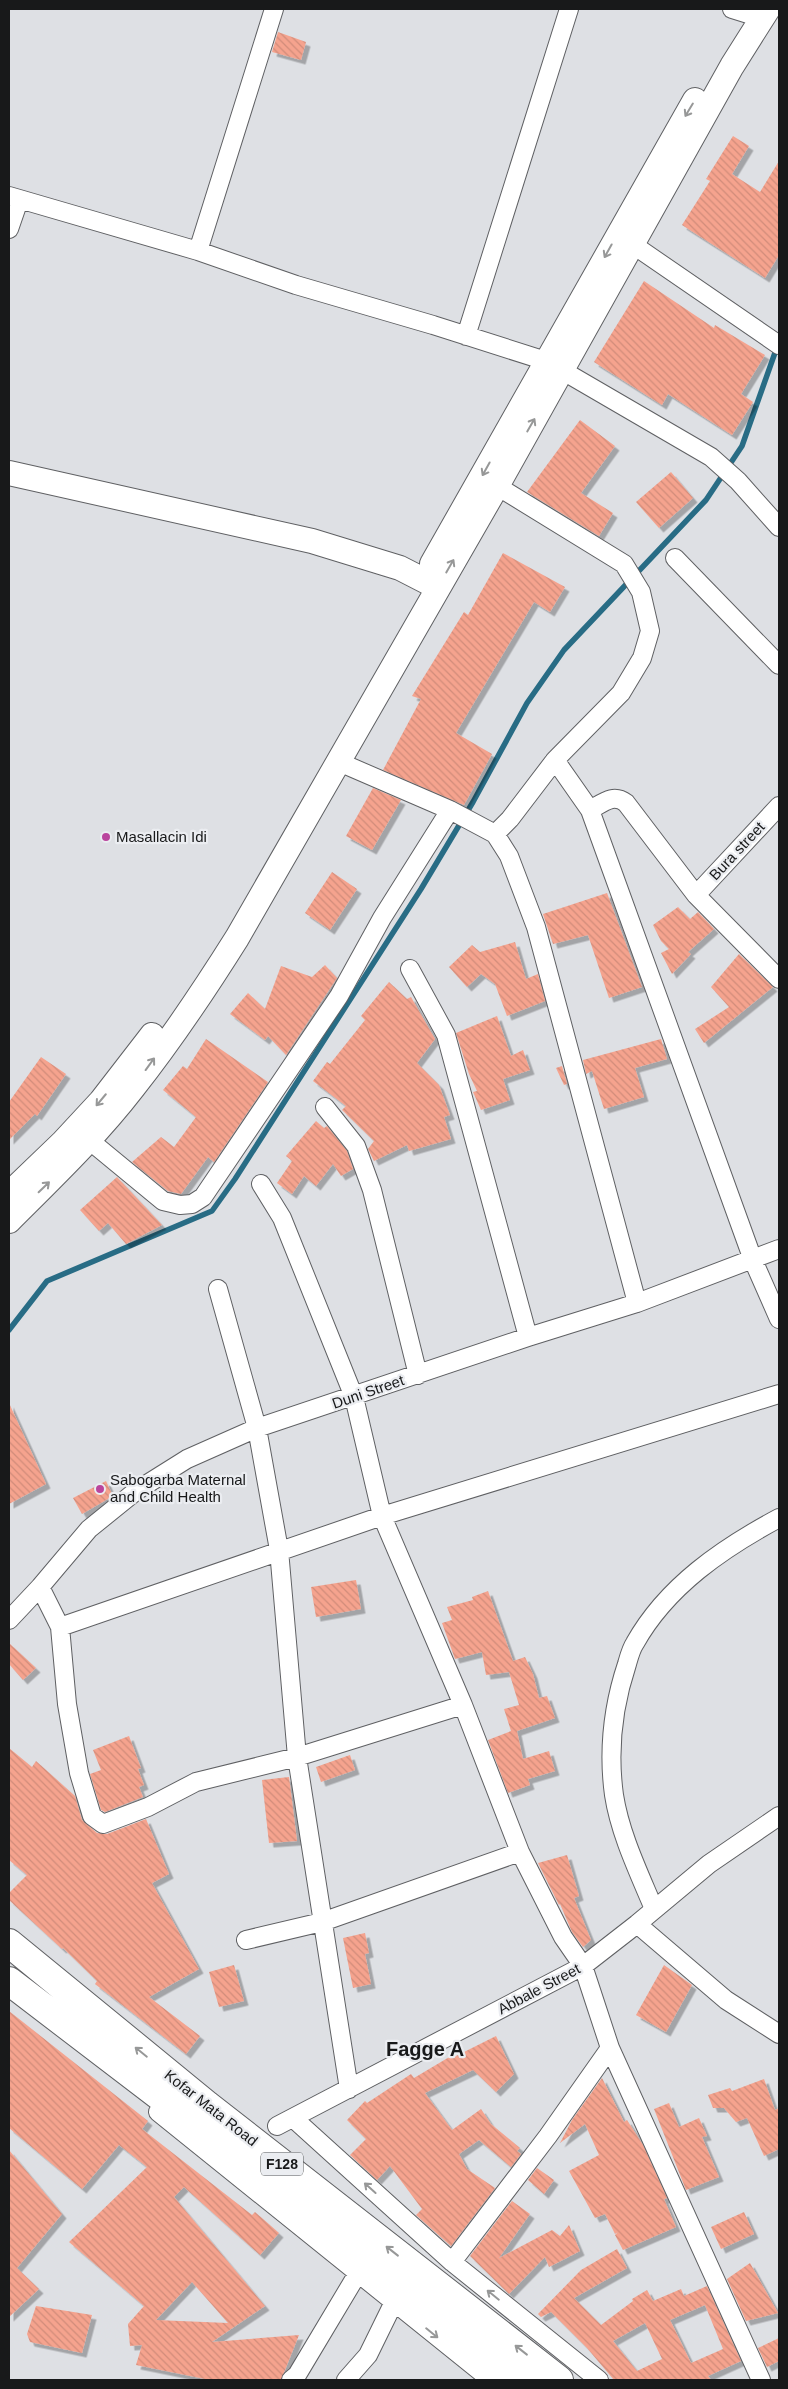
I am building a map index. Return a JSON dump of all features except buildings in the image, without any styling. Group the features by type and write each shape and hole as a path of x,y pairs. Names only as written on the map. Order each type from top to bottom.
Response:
{"main road":[{"path":"9,1194 63,1142 101,1101 204,963 430,584 554,366 632,244 732,66 750,10"},
{"path":"9,1221 89,1140 134,1087 202,993 271,882 339,762 430,584 497,486 554,366 664,150 750,10"},
{"path":"9,473 312,540 400,568 430,584"},
{"name":"Kofar Mata Road","path":"9,1943 207,2106 559,2380"},
{"name":"Kofar Mata Road","path":"9,1981 238,2156 389,2278 521,2380"}],"street":[{"path":"198,251 274,9"},
{"path":"466,336 569,9"},
{"path":"9,229 14,198 198,251 296,285 466,336 554,366 711,458 738,481 779,527"},
{"path":"632,244 774,342"},
{"path":"495,834 510,818 555,760 621,693 642,658 650,631 641,592 624,564 497,486"},
{"path":"675,558 779,665"},
{"path":"555,760 590,810 753,1260 779,1319"},
{"path":"339,762 450,810 495,834 509,856 536,927 637,1303"},
{"path":"590,810 612,798 620,799 626,803 696,895 779,980"},
{"name":"Bura street","path":"696,895 779,806"},
{"path":"89,1140 163,1201 180,1205 192,1204 203,1197 339,996 382,918 450,810"},
{"path":"410,969 446,1035 528,1337"},
{"path":"325,1107 356,1146 372,1190 418,1375"},
{"path":"261,1184 282,1218 354,1397 382,1516 463,1705 520,1852 563,1937 583,1966 610,2048 761,2380"},
{"name":"Duni Street","path":"9,1620 89,1529 136,1491 187,1459 257,1428 528,1337 637,1303 779,1249"},
{"path":"218,1289 257,1428 279,1550 297,1757 349,2088"},
{"path":"60,1628 279,1550 382,1516 779,1394"},
{"path":"654,1909 628,1844 615,1796 611,1760 617,1694 634,1643 666,1601 709,1560 779,1518"},
{"path":"40,1587 60,1628 67,1704 79,1773 92,1816 103,1824 148,1807 196,1782 297,1757 463,1705"},
{"name":"Abbale Street","path":"277,2126 583,1966 709,1864 779,1816"},
{"path":"246,1940 322,1922 520,1852"},
{"path":"637,1924 726,2000 779,2034"},
{"path":"9,1993 492,2380"},
{"path":"452,2262 548,2136 610,2048"},
{"path":"293,2118 452,2262 599,2380"},
{"path":"291,2380 358,2273"},
{"path":"346,2380 368,2355 394,2302"}],"waterway":[{"path":"9,1330 47,1281 212,1211 235,1179 421,889 473,802 527,703 564,650 706,500 742,446 777,347"}],"place":[{"name":"Masallacin Idi","path":"106,837"},
{"name":"Sabogarba Maternal and Child Health","path":"100,1489"}],"district":[{"name":"Fagge A","path":"425,2049"}]}
